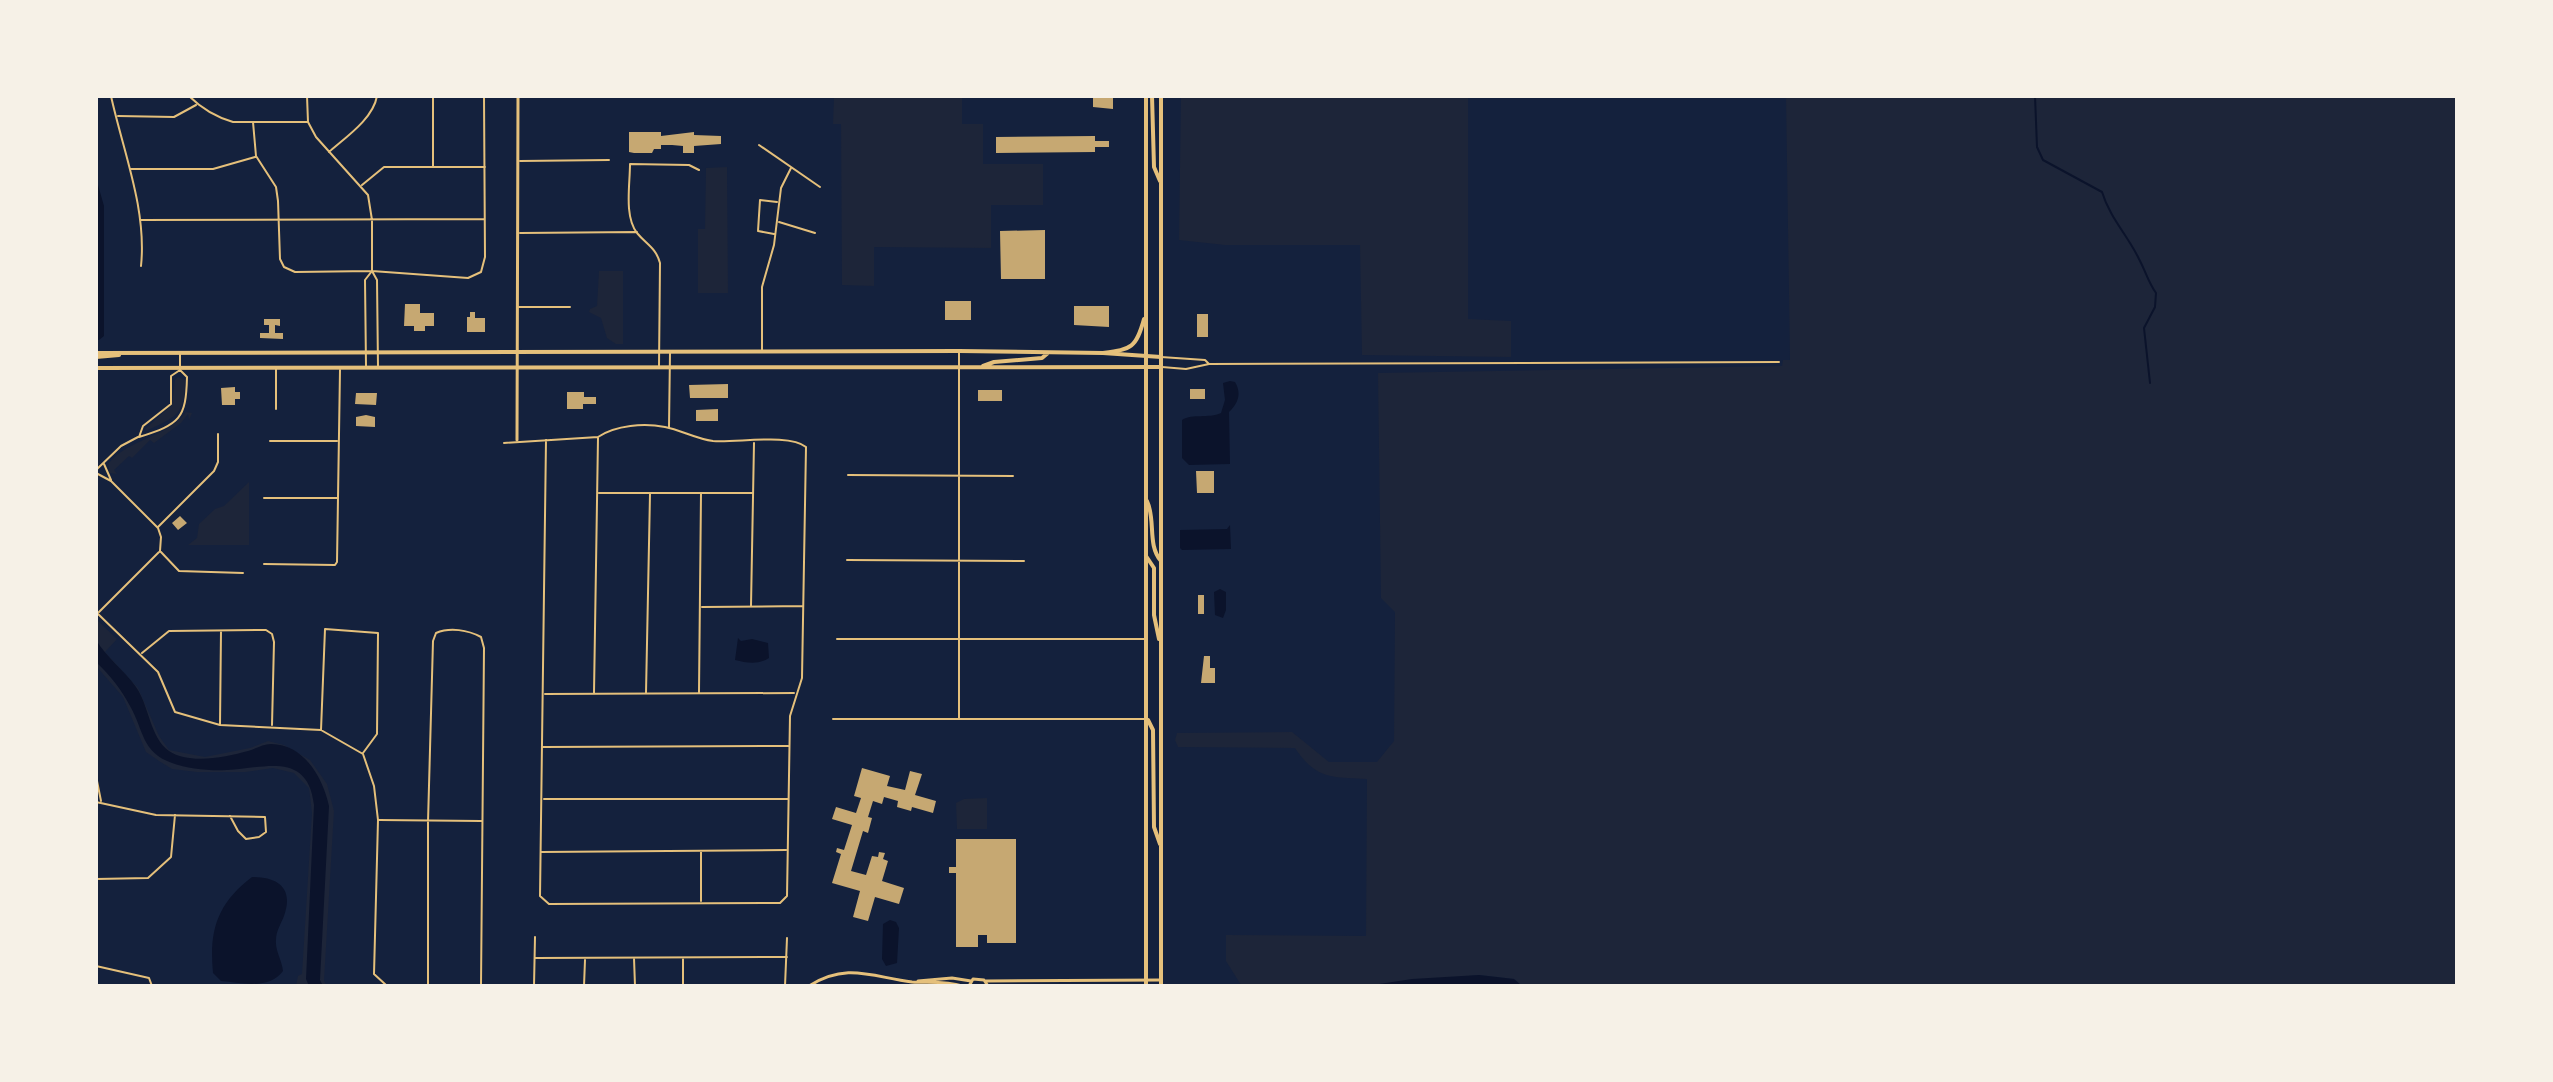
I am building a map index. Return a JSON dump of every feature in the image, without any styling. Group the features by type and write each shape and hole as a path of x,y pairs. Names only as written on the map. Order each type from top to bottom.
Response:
{"main road":[{"path":"1149,96 1154,167 1161,183"},
{"path":"1146,983 1149,96"},
{"path":"1161,96 1161,983"},
{"path":"1103,353 1125,350 1134,345 1146,313"},
{"path":"96,355 959,351 1161,357"},
{"path":"981,367 994,362 1042,358 1048,352"},
{"path":"96,368 1161,367"},
{"path":"1146,499 1152,512 1154,550 1162,562"},
{"path":"1146,556 1154,568 1154,615 1161,650"},
{"path":"1147,719 1153,730 1154,827 1161,846"}],"street":[{"path":"111,96 140,220 141,266"},
{"path":"189,96 222,119 308,122"},
{"path":"307,96 308,122 316,137 368,195 372,220 372,271 377,280 378,368"},
{"path":"328,153 364,119 377,102 377,96"},
{"path":"433,96 433,167"},
{"path":"253,122 256,156 276,187 280,259 284,267 295,272 372,271 428,277 474,277 481,272 485,257 484,96"},
{"path":"517,440 518,96"},
{"path":"116,116 174,117 197,104"},
{"path":"759,145 820,187"},
{"path":"129,169 213,169 256,156"},
{"path":"518,161 609,160"},
{"path":"659,367 660,263 654,248 637,232 630,218 630,164 689,165 699,170"},
{"path":"361,186 384,167 485,167"},
{"path":"762,352 762,287 776,235 781,188 791,168"},
{"path":"776,235 758,231 760,200 778,202"},
{"path":"140,220 485,219"},
{"path":"778,222 815,233"},
{"path":"519,233 637,232"},
{"path":"366,368 365,280 372,271"},
{"path":"518,307 570,307"},
{"path":"959,351 959,719"},
{"path":"669,428 670,352"},
{"path":"180,353 180,369 187,377 186,406 176,420 121,446 96,472 111,481 158,528 161,537 160,551 97,613 158,672 175,712 220,725 321,730 363,754 374,786 378,820 374,974 386,985 426,986 433,641 436,633 443,630 470,631 481,637 484,648 481,986"},
{"path":"1161,357 1205,360 1209,364"},
{"path":"1161,367 1186,369 1209,364 1779,362"},
{"path":"276,368 276,409"},
{"path":"264,564 335,565 337,562 340,368"},
{"path":"139,437 143,426 171,404 171,376 180,369"},
{"path":"504,443 517,440 598,437 609,429 622,427 669,428 712,441 794,440 806,447 802,678 790,716 787,896 780,903 549,904 540,896 546,440"},
{"path":"158,528 214,471 218,462 218,434"},
{"path":"594,693 598,437"},
{"path":"270,441 338,441"},
{"path":"751,606 754,441"},
{"path":"104,463 111,481"},
{"path":"848,475 1013,476"},
{"path":"598,493 753,493"},
{"path":"699,694 701,493"},
{"path":"646,694 650,494"},
{"path":"264,498 338,498"},
{"path":"160,551 184,572 243,573"},
{"path":"847,560 1024,561"},
{"path":"701,607 804,606"},
{"path":"220,725 221,629"},
{"path":"321,730 325,629 378,633 377,734 363,754"},
{"path":"141,654 169,631 266,630 272,634 274,642 272,726"},
{"path":"837,639 1146,639"},
{"path":"544,694 797,693"},
{"path":"833,719 1147,719"},
{"path":"96,736 96,756"},
{"path":"543,747 789,746"},
{"path":"96,776 101,802"},
{"path":"542,799 788,799"},
{"path":"96,802 156,815 230,816 265,817 266,832 259,837 246,839 230,816"},
{"path":"96,879 148,878 171,857 175,815"},
{"path":"378,820 482,821"},
{"path":"701,850 701,904"},
{"path":"540,852 788,850"},
{"path":"534,986 535,937"},
{"path":"785,986 787,938"},
{"path":"634,957 635,986"},
{"path":"683,957 683,986"},
{"path":"536,958 787,957"},
{"path":"584,986 585,959"},
{"path":"96,966 149,978 152,986"},
{"path":"809,986 842,972 864,971 910,981 962,986"},
{"path":"910,981 952,978 970,984 979,978 987,984 1161,983"}],"shaded area":[{"path":"834,96 962,96 962,124 983,124 983,164 1043,164 1043,205 991,205 991,248 874,247 874,286 842,285 841,124 833,124"},
{"path":"1181,96 1468,96 1468,319 1511,321 1511,357 1362,355 1360,245 1225,245 1179,240"},
{"path":"1786,96 2457,96 2457,986 1522,986 1514,979 1479,975 1366,986 1241,985 1226,961 1226,935 1366,936 1367,779 1326,775 1310,766 1295,748 1178,747 1175,740 1177,733 1292,732 1329,762 1377,762 1394,741 1395,612 1381,598 1378,373 1782,366 1783,360 1790,360"},
{"path":"727,167 728,293 698,293 698,229 705,229 706,168"},
{"path":"96,178 104,206 104,336 99,340 96,340"},
{"path":"599,271 623,271 623,344 616,344 607,338 601,318 589,312 597,306"},
{"path":"178,377 185,380 181,408 172,418 146,431 172,405"},
{"path":"1235,382 1239,394 1229,412 1230,464 1189,465 1182,458 1182,420 1221,413 1225,400 1223,383"},
{"path":"186,412 192,413 189,420 188,414 154,443 150,440 132,458 129,456 114,470 117,474 110,473 108,464 117,455 169,427"},
{"path":"249,482 249,545 188,545 197,538 199,524"},
{"path":"1230,525 1231,549 1180,548 1180,530 1227,529"},
{"path":"1220,589 1226,592 1223,618 1215,615 1214,592"},
{"path":"96,619 117,639 105,652 138,688 159,736 169,750 205,757 268,741 284,745 310,760 327,784 334,811 324,981 327,986 296,986 298,976 302,974 312,813 309,788 294,773 273,768 245,772 172,769 146,752 123,697 96,666"},
{"path":"738,638 741,641 752,639 768,643 769,658 752,663 735,660"},
{"path":"96,640 136,687 158,738 169,751 197,759 239,753 268,744 283,746 302,756 317,774 329,806 320,980 323,986 309,986 306,979 314,805 303,776 282,766 227,770 192,768 154,753 127,700 96,662"},
{"path":"987,798 987,829 957,829 956,803 964,799"},
{"path":"252,877 269,879 285,891 287,906 276,940 283,971 263,983 221,981 213,973 214,931 223,908"},
{"path":"890,920 896,922 899,928 897,963 886,966 882,959 883,924"},
{"path":"1479,975 1514,979 1522,986 1366,986 1412,979"}],"building":[{"path":"1093,96 1113,96 1113,109 1093,107"},
{"path":"629,132 661,132 661,136 694,132 694,135 721,136 721,144 694,146 694,153 683,153 683,146 661,145 661,149 654,149 652,153 634,153 629,152"},
{"path":"1095,136 1095,141 1109,141 1109,147 1095,147 1095,152 996,153 996,137"},
{"path":"1045,230 1045,279 1001,279 1000,231"},
{"path":"945,301 971,301 971,320 945,320"},
{"path":"405,304 420,304 420,313 434,313 434,326 425,326 425,331 414,331 414,326 404,326"},
{"path":"1074,306 1109,306 1109,327 1074,325"},
{"path":"470,312 475,312 475,318 485,318 485,332 467,332"},
{"path":"1197,314 1208,314 1208,337 1197,337"},
{"path":"264,319 280,319 280,326 275,325 275,333 283,333 283,339 260,338 260,333 269,333 269,325 264,325"},
{"path":"728,384 728,398 690,398 689,385"},
{"path":"235,387 235,392 240,392 240,399 235,399 235,405 222,405 221,388"},
{"path":"1190,389 1205,389 1205,399 1190,399"},
{"path":"978,390 1002,390 1002,401 978,401"},
{"path":"567,392 584,392 584,397 596,397 596,404 583,404 583,409 567,409"},
{"path":"356,393 377,393 376,405 355,404"},
{"path":"718,409 718,421 696,421 696,410"},
{"path":"356,417 375,417 375,427 356,426"},
{"path":"1196,471 1214,471 1214,493 1197,493"},
{"path":"180,516 187,523 178,530 172,523"},
{"path":"1198,595 1204,595 1204,614 1198,614"},
{"path":"1204,656 1210,656 1210,668 1215,668 1215,683 1201,683"},
{"path":"862,768 890,776 887,786 905,790 910,771 922,774 915,795 936,801 933,813 912,807 911,811 897,807 898,801 884,797 882,804 873,801 868,817 872,818 868,833 863,831 851,871 866,875 872,856 885,853 883,859 888,861 882,881 904,888 899,904 875,897 868,921 853,917 860,891 832,883 841,854 836,852 837,848 844,850 852,825 832,819 836,807 856,813 861,798 854,796"},
{"path":"956,839 1016,839 1016,943 987,943 987,935 978,935 978,947 956,947 956,873 949,873 949,867 956,867"}],"waterway":[{"path":"2035,96 2037,147 2043,160 2102,192 2156,293 2155,307 2144,328 2150,383"}]}
